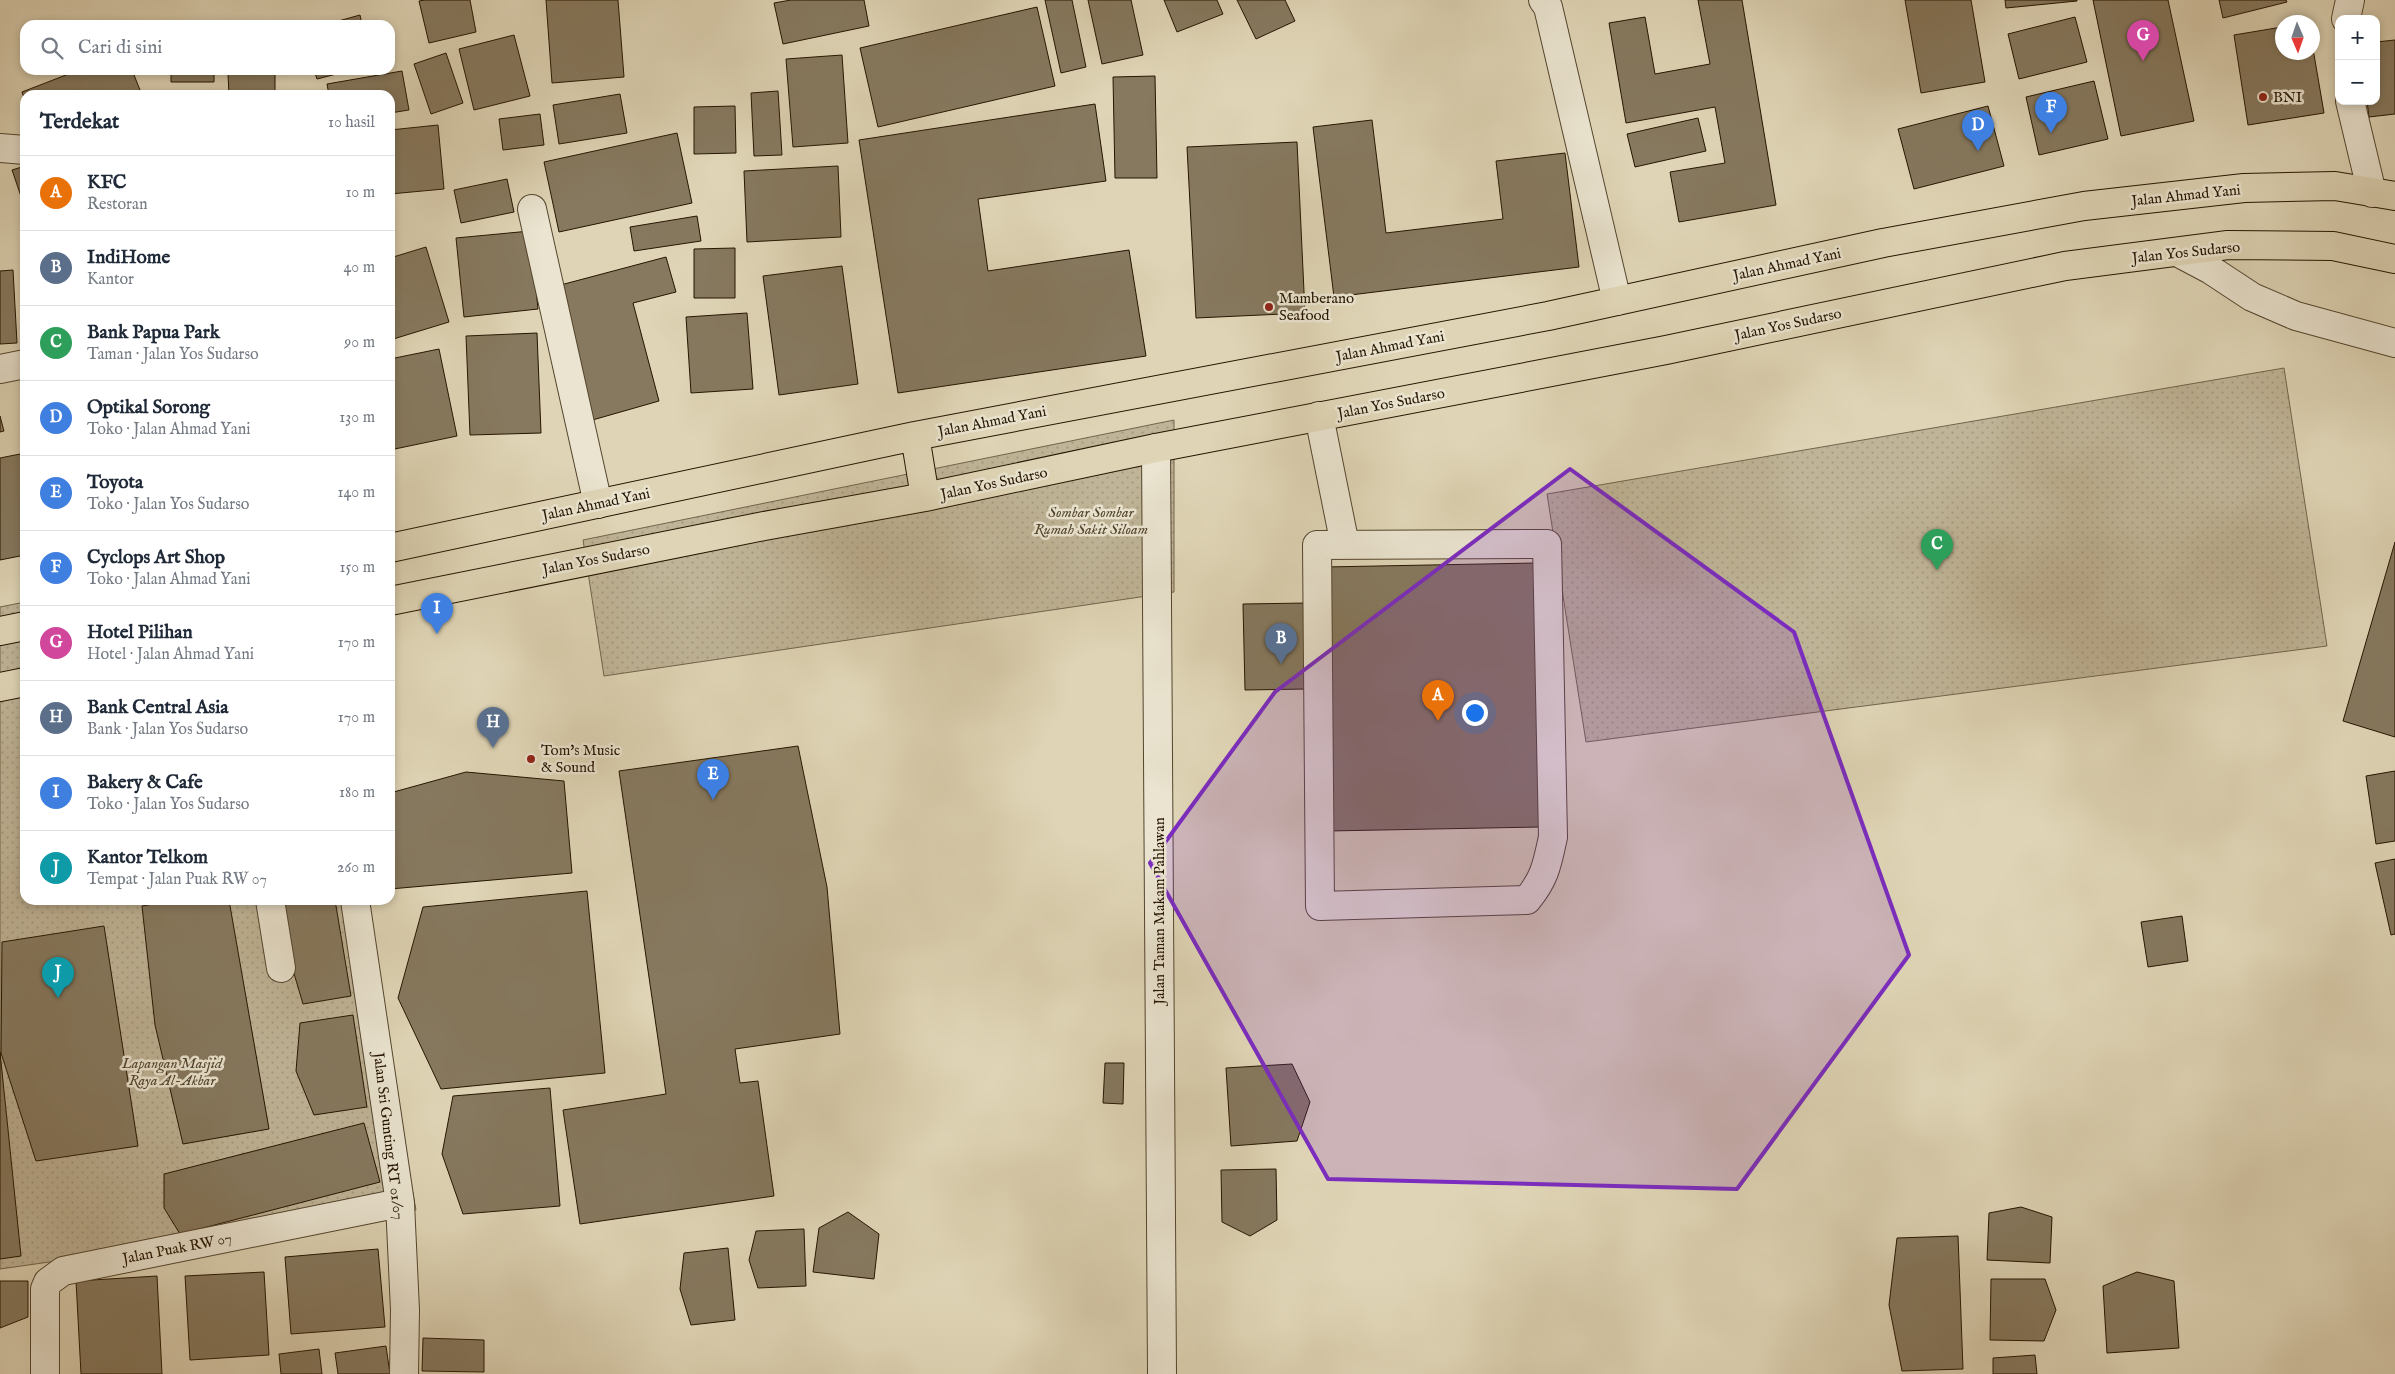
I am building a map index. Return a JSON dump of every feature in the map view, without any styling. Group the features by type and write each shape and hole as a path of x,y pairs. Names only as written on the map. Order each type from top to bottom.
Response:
{"highway":[{"name":"Jalan Ahmad Yani","path":"395,547 915,436 1617,301 1883,243 2084,206 2244,188 2334,186 2384,194"},
{"name":"Jalan Yos Sudarso","path":"395,600 764,526 924,498 1156,448 1666,350 2065,266 2228,245 2334,246 2395,259"},
{"path":"915,436 924,498"},
{"path":"0,632 20,627"},
{"path":"0,687 20,683"}],"street":[{"path":"1543,0 1548,7 1617,301"},
{"path":"2347,15 2350,0"},
{"path":"2351,105 2384,194"},
{"path":"0,148 20,150"},
{"path":"532,209 598,504"},
{"path":"2177,252 2211,270 2252,297 2296,316 2395,343"},
{"path":"0,369 20,365"},
{"path":"1319,416 1345,544"},
{"name":"Jalan Taman Makam Pahlawan","path":"1156,448 1162,1374"},
{"path":"1345,544 1548,544 1553,837 1544,876 1527,900 1320,906 1317,545 1345,544"},
{"path":"271,905 281,968"},
{"name":"Jalan Sri Gunting RT 01/07","path":"357,905 400,1204 405,1310 404,1374"},
{"name":"Jalan Puak RW 07","path":"45,1374 45,1289 48,1282 63,1271 400,1204"}],"highlighted area":[{"path":"1570,469 1794,632 1909,955 1737,1189 1328,1179 1150,863 1275,692"}],"green space":[{"path":"2284,368 2327,646 1586,742 1547,494"},
{"name":"Sombar Sombar Rumah Sakit Siloam","path":"1174,420 1174,592 604,676 583,540"},
{"name":"Lapangan Masjid Raya Al-Akbar","path":"20,603 20,905 360,905 416,1210 0,1269 0,607"}],"building":[{"path":"470,0 476,32 429,43 419,1"},
{"path":"546,0 618,0 624,77 552,83"},
{"path":"791,0 864,0 869,26 783,44 774,3"},
{"path":"1045,0 1072,0 1086,67 1061,73"},
{"path":"1088,0 1131,0 1143,55 1102,64"},
{"path":"1164,0 1217,0 1223,14 1177,32"},
{"path":"1237,0 1285,0 1295,21 1256,39"},
{"path":"1698,0 1742,0 1776,205 1679,222 1670,172 1725,163 1715,107 1626,123 1609,23 1645,17 1655,74 1710,64"},
{"path":"1905,0 1971,0 1985,82 1921,93"},
{"path":"2005,0 2077,0 2077,1 2006,8"},
{"path":"2093,0 2168,0 2194,121 2121,136"},
{"path":"2219,0 2286,0 2287,2 2223,18"},
{"path":"1037,7 1055,86 878,127 860,48"},
{"path":"360,15 361,20 342,20"},
{"path":"2075,17 2087,62 2019,79 2008,34"},
{"path":"2275,28 2275,60 2315,60 2324,113 2248,125 2234,35"},
{"path":"514,35 530,96 474,110 459,49"},
{"path":"2395,40 2395,114 2369,117 2368,105 2380,105 2380,42"},
{"path":"446,53 463,103 431,114 414,64"},
{"path":"842,55 848,143 793,147 786,59"},
{"path":"402,71 409,110 395,112 395,90 328,90 327,84 379,75 395,75 395,72"},
{"path":"66,75 134,75 140,90 27,90"},
{"path":"171,75 214,75 214,82 171,82"},
{"path":"228,75 275,75 275,90 229,90"},
{"path":"316,75 333,75 317,79"},
{"path":"1155,76 1157,178 1115,178 1113,77"},
{"path":"2094,81 2108,139 2039,155 2026,97"},
{"path":"778,91 782,155 754,156 751,93"},
{"path":"620,94 627,133 559,144 553,105"},
{"path":"1095,104 1106,181 978,199 988,271 1129,250 1146,356 898,393 859,140"},
{"path":"735,106 736,153 694,154 694,107"},
{"path":"1988,106 2004,166 1914,189 1898,129"},
{"path":"540,114 544,145 503,150 499,119"},
{"path":"1698,118 1706,151 1635,167 1627,134"},
{"path":"1372,120 1386,233 1503,219 1496,161 1565,153 1579,267 1334,297 1313,127"},
{"path":"438,125 444,189 395,194 395,129"},
{"path":"677,133 692,203 559,232 544,162"},
{"path":"1297,142 1305,313 1196,318 1187,147"},
{"path":"838,166 841,237 747,242 744,171"},
{"path":"20,168 20,193 12,170"},
{"path":"507,179 514,212 461,223 454,190"},
{"path":"697,216 701,241 634,251 630,227"},
{"path":"530,231 538,309 464,317 456,238"},
{"path":"426,247 449,322 395,338 395,256"},
{"path":"735,248 735,298 694,298 694,249"},
{"path":"666,257 676,292 633,303 659,401 589,421 553,287"},
{"path":"842,266 858,384 779,395 763,276"},
{"path":"13,270 17,343 0,344 0,271"},
{"path":"747,313 753,389 691,393 686,317"},
{"path":"537,333 541,433 470,435 466,336"},
{"path":"439,349 457,436 395,449 395,358"},
{"path":"0,416 4,431 0,432"},
{"path":"20,454 20,556 0,560 0,458"},
{"path":"2395,542 2395,737 2343,721"},
{"path":"1536,563 1540,827 1328,831 1324,567"},
{"path":"1307,603 1308,689 1245,690 1243,604"},
{"path":"798,746 827,887 840,1034 735,1049 740,1083 758,1081 774,1196 580,1224 563,1110 666,1094 619,771"},
{"path":"2395,771 2395,841 2376,844 2366,776"},
{"path":"466,772 564,781 572,873 395,889 395,792"},
{"path":"2395,859 2395,934 2391,935 2375,863"},
{"path":"587,891 605,1073 441,1089 398,998 423,907"},
{"path":"230,905 269,1129 183,1144 155,1025 142,906"},
{"path":"283,905 336,905 351,996 303,1004 285,943"},
{"path":"2182,916 2188,961 2148,967 2141,922"},
{"path":"104,926 138,1146 36,1161 1,1053 2,942"},
{"path":"353,1015 367,1107 314,1115 296,1071 300,1023"},
{"path":"0,1052 21,1256 0,1259"},
{"path":"1105,1063 1124,1063 1123,1104 1103,1103"},
{"path":"1292,1064 1310,1102 1297,1141 1231,1146 1226,1068"},
{"path":"550,1088 560,1206 463,1214 442,1154 453,1096"},
{"path":"364,1123 380,1182 180,1234 164,1208 164,1174"},
{"path":"1276,1169 1277,1220 1250,1236 1222,1222 1221,1170"},
{"path":"2021,1207 2052,1217 2050,1263 1987,1260 1989,1213"},
{"path":"848,1212 879,1234 874,1279 813,1272 819,1228"},
{"path":"804,1229 806,1286 758,1288 749,1260 756,1231"},
{"path":"1958,1236 1963,1369 1902,1371 1889,1305 1897,1238"},
{"path":"728,1248 735,1320 691,1325 680,1289 684,1253"},
{"path":"378,1249 385,1327 291,1334 285,1257"},
{"path":"264,1272 269,1355 190,1360 185,1276"},
{"path":"2137,1272 2174,1281 2179,1348 2107,1353 2103,1286"},
{"path":"157,1276 162,1374 81,1374 76,1281"},
{"path":"1991,1279 2045,1279 2056,1310 2044,1341 1990,1340"},
{"path":"0,1281 28,1281 28,1317 0,1328"},
{"path":"423,1338 484,1340 484,1372 422,1371"},
{"path":"386,1346 390,1374 338,1374 335,1353"},
{"path":"319,1349 322,1374 281,1374 279,1354"},
{"path":"2035,1355 2037,1374 1993,1374 1993,1358"}],"place":[{"name":"Hotel Pilihan","path":"2143,61"},
{"name":"BNI","path":"2263,97"},
{"name":"Cyclops Art Shop","path":"2051,133"},
{"name":"Optikal Sorong","path":"1978,151"},
{"name":"Mamberano Seafood","path":"1269,307"},
{"name":"Bank Papua Park","path":"1937,570"},
{"name":"Bakery & Cafe","path":"437,634"},
{"name":"IndiHome","path":"1281,664"},
{"name":"KFC","path":"1438,721"},
{"name":"Bank Central Asia","path":"493,748"},
{"name":"Tom's Music & Sound","path":"531,759"},
{"name":"Toyota","path":"713,800"},
{"name":"Kantor Telkom","path":"58,998"}]}
